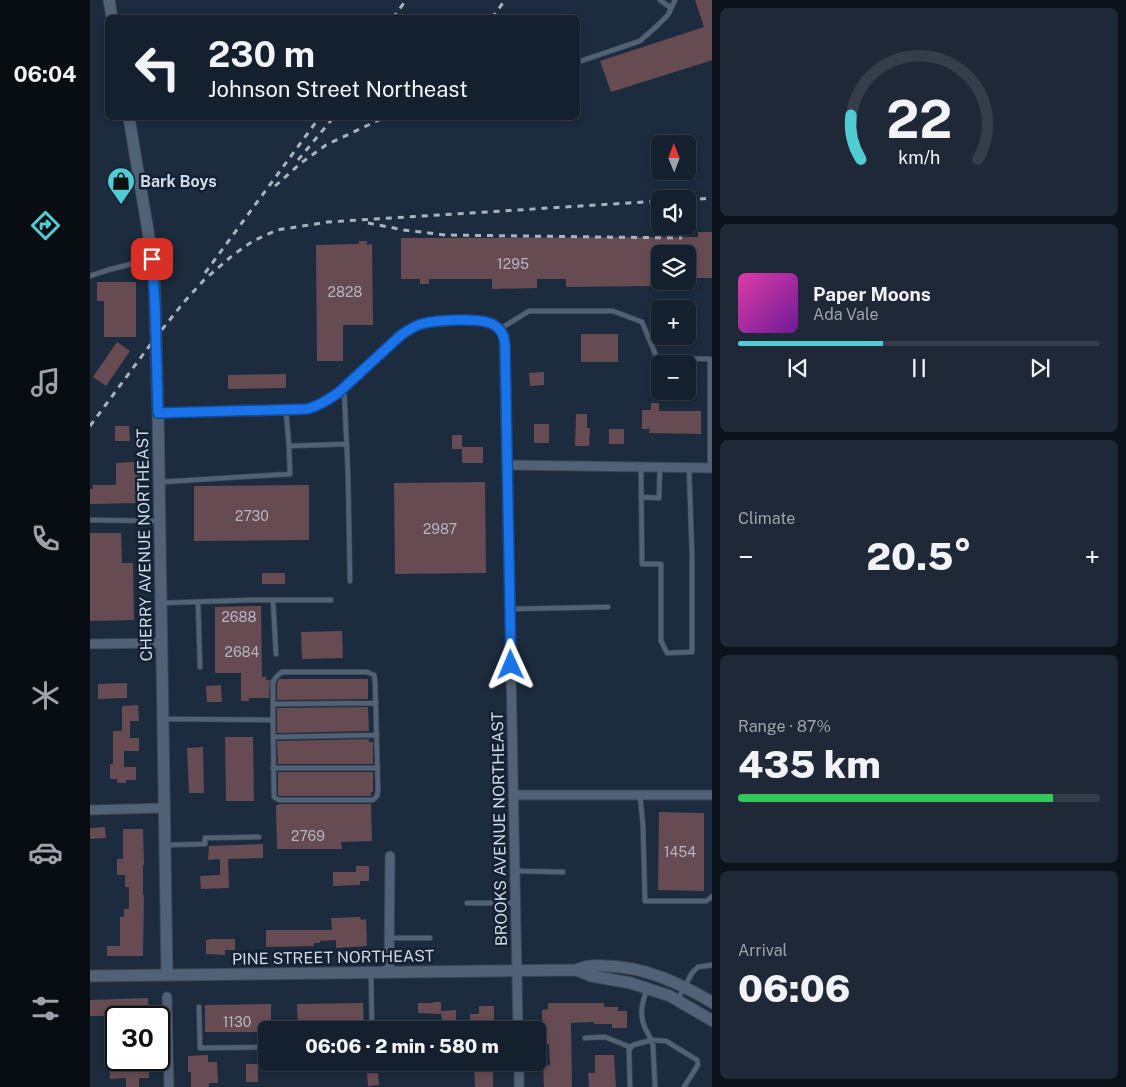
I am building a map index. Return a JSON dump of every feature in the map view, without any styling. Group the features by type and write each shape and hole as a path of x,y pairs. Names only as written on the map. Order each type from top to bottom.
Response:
{"main road":[{"path":"109,0 112,15"},
{"name":"CHERRY AVENUE NORTHEAST","path":"129,120 154,282 158,413 167,975"},
{"name":"PINE STREET NORTHEAST","path":"90,976 576,970 591,966 618,966 659,976 684,987 712,1003"},
{"name":"PINE STREET NORTHEAST","path":"576,970 591,976 631,983 670,996 712,1021"}],"street":[{"path":"158,413 286,410 316,407 327,401 344,387 411,328 421,324 436,322 478,320 493,324 500,329"},
{"name":"BROOKS AVENUE NORTHEAST","path":"500,329 504,336 505,344 518,1021"},
{"path":"508,465 711,468"},
{"path":"90,644 162,643"},
{"path":"513,795 712,796"},
{"path":"90,810 164,808"},
{"path":"389,972 390,856"},
{"path":"167,997 169,1087"},
{"path":"519,1071 520,1087"}],"lane":[{"path":"660,0 671,8"},
{"path":"580,61 640,41 668,14 675,0"},
{"path":"90,276 152,259"},
{"path":"500,329 528,311 613,311 642,322 657,358 710,359 711,468"},
{"path":"344,387 350,581"},
{"path":"159,482 290,474 286,410"},
{"path":"289,446 347,444"},
{"path":"641,467 642,564 661,564 661,641 667,653 692,652 692,554 689,468"},
{"path":"641,497 659,498 660,467"},
{"path":"90,520 160,521"},
{"path":"273,600 276,654"},
{"path":"161,603 332,600"},
{"path":"198,602 200,667"},
{"path":"510,609 608,607"},
{"path":"282,672 367,672 374,675 377,796 373,800 279,800 274,797 273,704 273,682 276,676 282,672"},
{"path":"273,704 376,703"},
{"path":"163,719 273,720"},
{"path":"274,737 377,736"},
{"path":"274,768 377,768"},
{"path":"640,795 643,826 645,902 706,901 712,896"},
{"path":"165,845 205,844 205,838 259,838"},
{"path":"515,871 563,872"},
{"path":"468,903 516,903"},
{"path":"389,938 430,938"},
{"path":"678,1000 692,973 698,967 712,965"},
{"path":"371,972 372,1021"},
{"path":"647,988 641,1008 641,1016 643,1024 652,1040 654,1087"},
{"path":"199,1006 200,1048 258,1047"},
{"path":"585,1038 605,1037 630,1047 652,1040 666,1041 697,1060 698,1065 684,1087"},
{"path":"630,1047 630,1087"}],"building":[{"path":"695,0 712,0 712,60 611,92 600,61 704,27"},
{"path":"698,232 712,232 712,278 696,278 696,245 651,245 651,286 566,287 566,279 537,279 537,288 492,289 492,279 429,279 429,284 420,284 420,279 401,279 401,238 698,237"},
{"path":"359,241 367,241 367,245 372,244 373,325 343,325 343,361 317,361 316,245 359,244"},
{"path":"97,282 136,282 136,337 104,337 104,301 97,301"},
{"path":"581,334 618,334 618,362 581,362"},
{"path":"117,342 130,351 106,386 93,377"},
{"path":"544,372 544,385 530,386 529,373"},
{"path":"286,374 286,388 228,389 228,375"},
{"path":"651,403 659,403 659,411 701,411 701,434 649,433 650,429 642,429 642,410 651,410"},
{"path":"576,414 587,414 587,428 590,428 589,446 575,446"},
{"path":"534,424 549,424 549,443 534,443"},
{"path":"115,426 129,426 130,441 115,441"},
{"path":"609,429 624,429 624,444 609,444"},
{"path":"452,435 462,435 462,449 452,449"},
{"path":"462,447 483,447 483,463 462,463"},
{"path":"134,462 134,472 140,472 140,503 90,504 90,489 93,489 93,485 116,485 116,463"},
{"path":"485,482 486,573 395,574 394,483"},
{"path":"309,485 309,540 194,541 194,486"},
{"path":"90,533 121,533 122,563 133,563 134,620 90,621"},
{"path":"262,573 285,573 285,584 262,584"},
{"path":"261,606 262,677 270,680 269,698 249,698 249,701 241,701 241,673 215,673 215,607"},
{"path":"342,631 343,658 302,659 301,632"},
{"path":"279,679 368,679 368,699 277,700 277,683"},
{"path":"127,683 127,698 98,699 98,684"},
{"path":"221,685 222,702 207,702 206,686"},
{"path":"138,705 139,721 130,721 130,738 139,738 139,751 124,751 124,767 136,767 136,780 126,780 126,783 117,783 117,779 110,779 110,764 113,764 113,731 122,731 122,706"},
{"path":"368,707 369,731 277,733 277,708"},
{"path":"225,737 253,737 254,801 226,801"},
{"path":"369,739 369,742 373,742 373,764 278,764 277,741"},
{"path":"203,747 204,793 189,793 187,748"},
{"path":"278,772 373,772 373,792 371,792 371,796 280,796 278,795"},
{"path":"371,804 372,841 341,842 342,849 277,849 276,805"},
{"path":"659,812 704,813 704,891 658,890"},
{"path":"105,827 106,838 90,839 90,828"},
{"path":"123,829 143,829 143,956 107,956 107,946 120,946 120,917 124,917 124,909 129,909 129,887 125,887 125,875 117,875 117,859 123,859"},
{"path":"263,844 263,858 228,859 229,888 201,889 200,876 220,875 220,859 208,860 209,846"},
{"path":"356,866 369,866 369,881 360,881 360,885 333,886 333,872 356,872"},
{"path":"360,917 361,920 366,919 367,946 336,948 336,940 320,941 320,943 314,943 314,946 266,947 266,930 332,930 331,918"},
{"path":"235,939 235,950 225,950 225,955 206,954 206,940"},
{"path":"148,998 149,1006 105,1006 105,1016 90,1016 90,1000"},
{"path":"441,1002 441,1014 418,1013 418,1003"},
{"path":"363,1003 364,1021 298,1021 297,1004"},
{"path":"548,1003 604,1003 604,1007 618,1007 618,1011 627,1011 627,1028 612,1028 612,1024 594,1024 594,1022 571,1023 572,1087 544,1087 543,1071 546,1071 546,1066 550,1065 549,1044 546,1044 546,1021 542,1021 542,1010 548,1009"},
{"path":"271,1004 271,1021 258,1021 258,1032 205,1032 205,1005"},
{"path":"479,1006 494,1006 494,1021 470,1021 470,1014 479,1014"},
{"path":"456,1010 456,1021 442,1021 441,1011"},
{"path":"208,1055 208,1062 217,1062 218,1083 209,1083 209,1087 191,1087 191,1072 188,1072 188,1056"},
{"path":"595,1055 614,1055 616,1087 589,1087 588,1073 595,1073"},
{"path":"246,1064 258,1064 258,1082 246,1082"},
{"path":"110,1071 149,1071 149,1078 139,1078 139,1087 126,1087 126,1078 110,1079"},
{"path":"474,1071 493,1071 493,1087 475,1087"},
{"path":"367,1073 378,1073 379,1085 368,1086"}],"railway":[{"path":"395,15 406,0"},
{"path":"494,15 505,0"},
{"path":"205,273 318,120"},
{"path":"298,160 331,120"},
{"path":"275,186 301,163 326,145 379,120"},
{"path":"696,199 712,198"},
{"path":"90,426 156,337 204,280 233,255 253,241 277,230 328,222 651,202"},
{"path":"368,223 445,235 682,238"}],"place":[{"name":"Bark Boys","path":"121,205"}],"route":[{"path":"152,259 158,413 296,410 316,407 338,393 411,328 421,324 436,322 478,320 493,324 500,329 504,336 505,344 511,665"}]}
